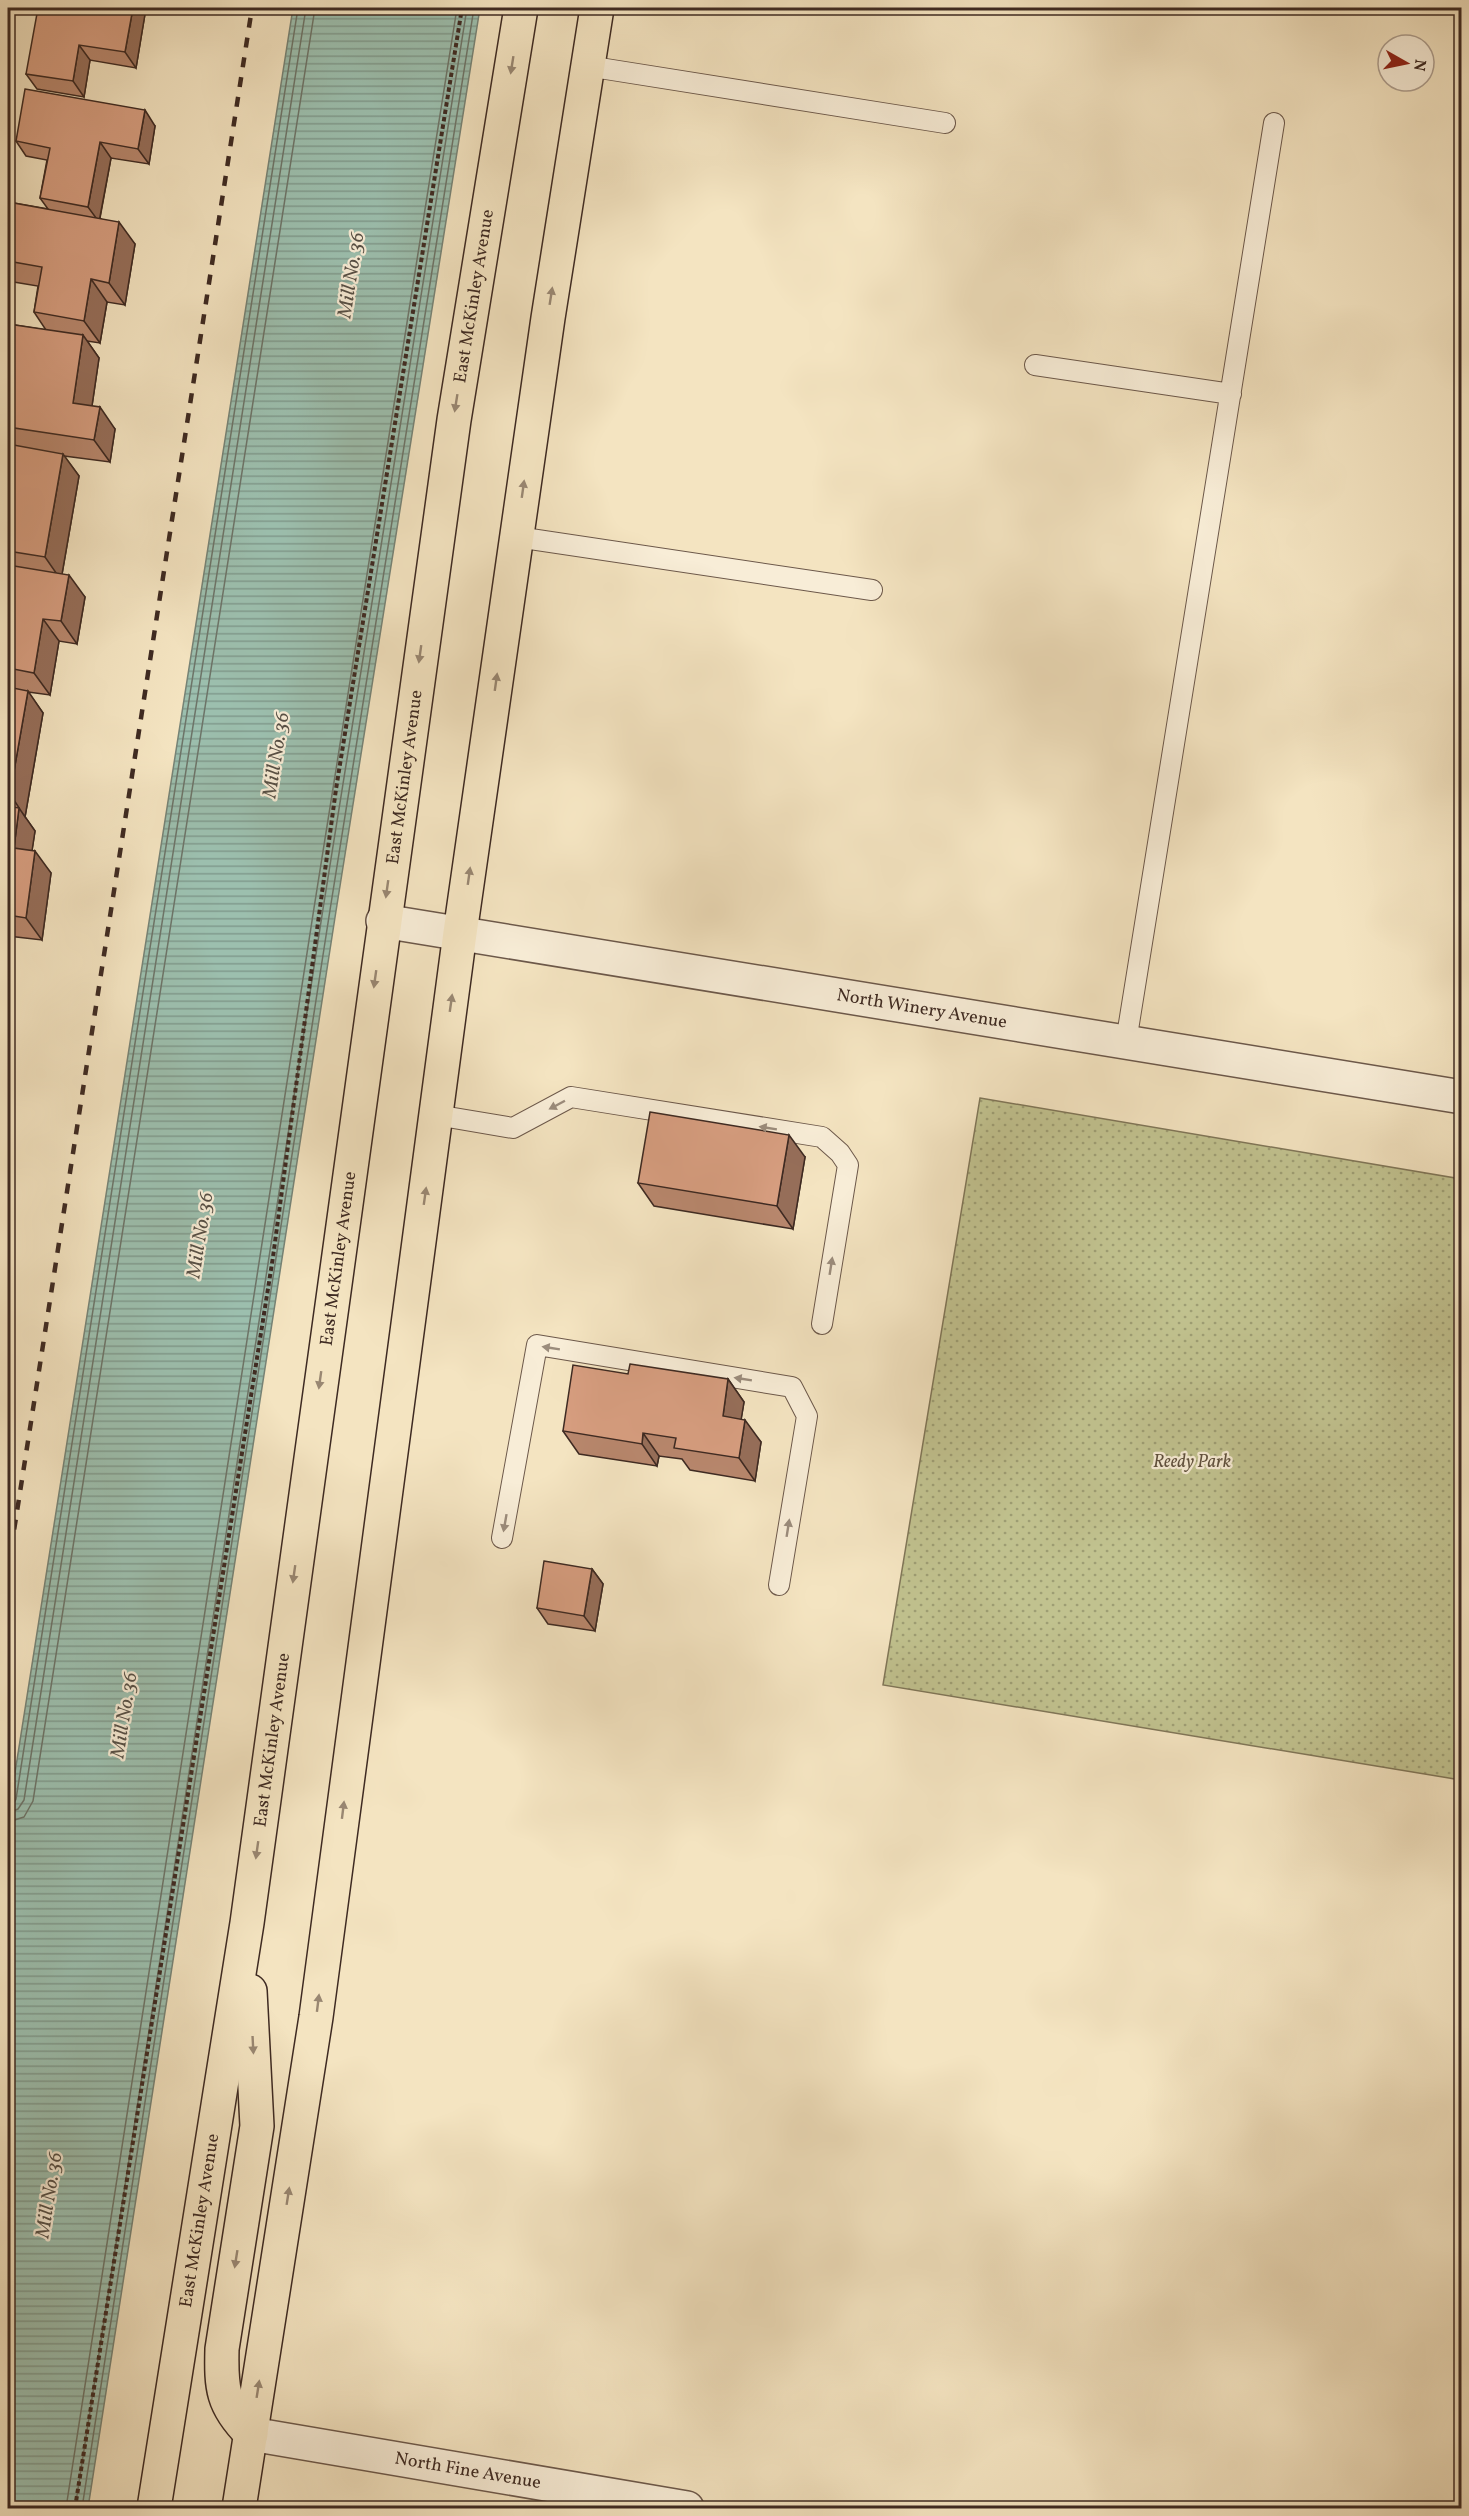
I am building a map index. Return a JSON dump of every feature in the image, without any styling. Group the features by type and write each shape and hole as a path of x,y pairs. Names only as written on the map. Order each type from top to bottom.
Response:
{"main road":[{"name":"East McKinley Avenue","path":"154,2508 247,1923 453,420 521,8"},
{"path":"238,2508 316,2017 460,933 548,318 597,8"},
{"path":"247,1923 257,2126 222,2349 222,2376 225,2398 234,2416 251,2434"}],"street":[{"name":"North Winery Avenue","path":"383,921 1461,1097"},
{"name":"North Fine Avenue","path":"251,2434 684,2508"}],"lane":[{"path":"587,66 945,123"},
{"path":"1126,1042 1274,123"},
{"path":"1035,365 1231,394"},
{"path":"517,537 872,590"},
{"path":"436,1115 513,1128 571,1097 822,1137 840,1153 848,1165 822,1324"},
{"path":"502,1538 537,1345 792,1387 807,1416 779,1585"}],"path":[{"path":"75,2508 273,1257 336,789 462,8"}],"green space":[{"name":"Reedy Park","path":"980,1098 1461,1179 1461,1780 883,1685"}],"water":[{"name":"Mill No. 36","path":"293,8 480,8 336,911 88,2508 8,2508 8,1817"}],"building":[{"path":"38,8 133,8 125,52 79,45 73,81 26,74"},
{"path":"25,89 145,110 138,149 100,142 88,207 40,198 50,148 16,141"},
{"path":"8,202 119,222 109,283 91,279 84,321 34,312 42,267 8,261"},
{"path":"8,324 83,335 73,403 100,407 94,440 8,427"},
{"path":"8,444 63,454 45,557 8,551"},
{"path":"8,565 69,575 61,621 43,619 34,673 8,668"},
{"path":"8,687 28,691 10,794 8,794"},
{"path":"8,806 19,808 14,848 35,851 26,918 8,915"},
{"path":"650,1112 789,1135 777,1206 638,1183"},
{"path":"630,1364 728,1379 723,1416 745,1420 739,1458 674,1448 676,1438 643,1433 642,1444 563,1431 573,1365 628,1374"},
{"path":"544,1561 592,1569 584,1616 537,1608"}],"railway":[{"path":"8,1569 252,8"}]}
